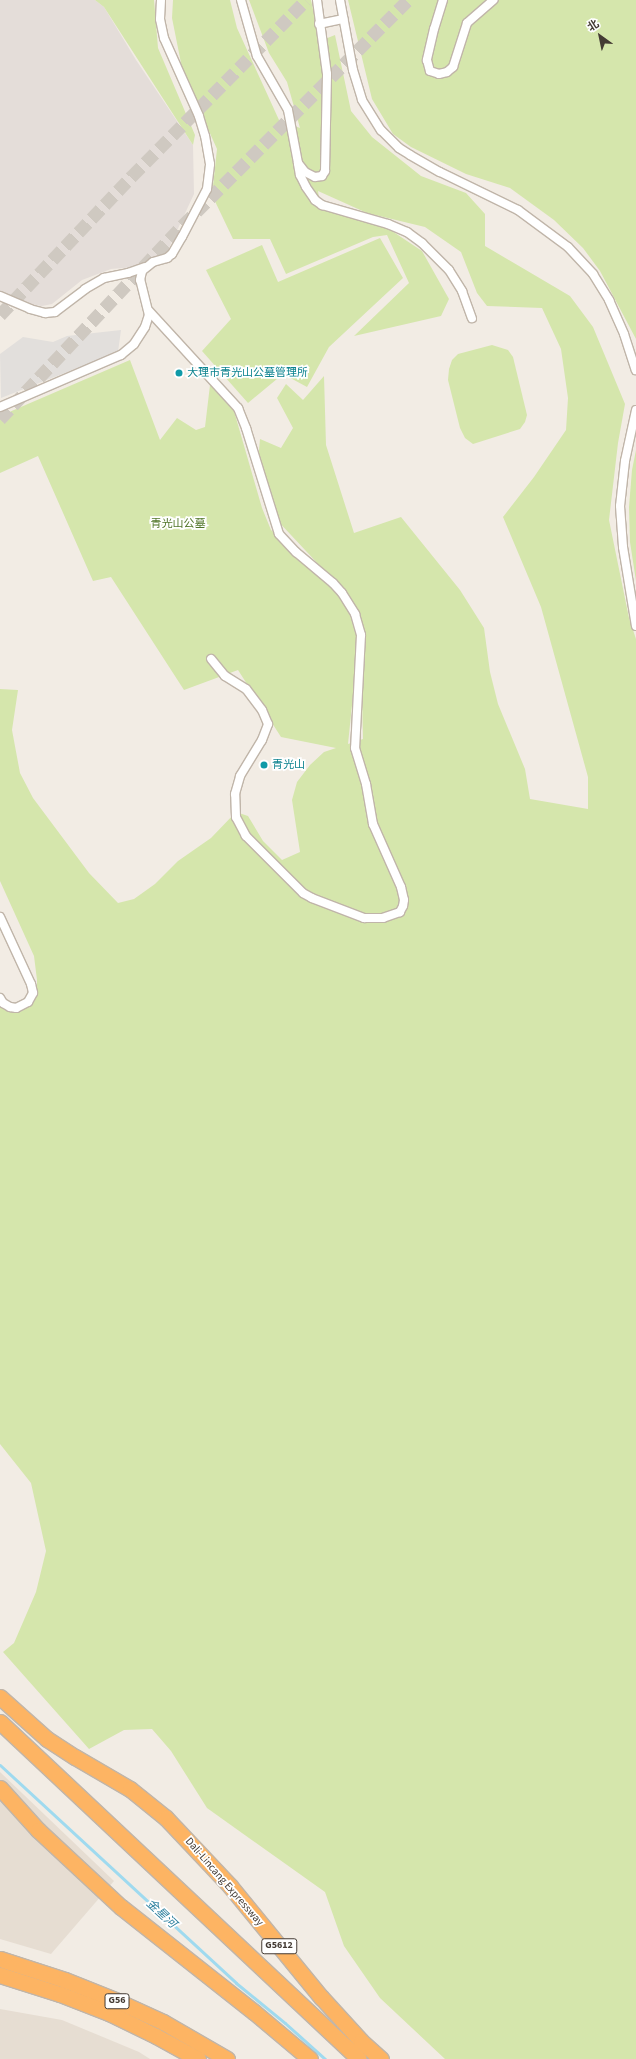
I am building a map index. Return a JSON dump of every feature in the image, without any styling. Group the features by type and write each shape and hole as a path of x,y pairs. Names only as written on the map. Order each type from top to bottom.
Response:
{"highway":[{"name":"Dali-Lincang Expressway","path":"0,1697 47,1739 130,1789 147,1801 179,1831 230,1886 321,1997 361,2041 381,2059"},
{"name":"G5612","path":"0,1722 359,2059"},
{"path":"0,1788 38,1830 121,1907 254,2012 310,2059"},
{"name":"G56","path":"0,1959 52,1976 115,2000 169,2026 227,2059"},
{"name":"G56","path":"0,1975 60,1994 109,2013 198,2059"}],"street":[{"path":"0,296 30,309 45,313 55,312 85,288 104,278 128,273 145,267 153,262 167,258 176,249 207,189 210,178 209,158 203,128 162,33 161,0"},
{"path":"240,0 257,56 288,110 300,175 315,200 322,205 388,224 407,232 422,243 449,270 462,291 472,318"},
{"path":"298,163 310,176 318,177 325,171 327,74 317,0"},
{"path":"340,0 352,70 362,100 381,130 399,148 410,155 440,172 518,210 568,247 593,274 609,300 624,334 636,370"},
{"path":"443,0 427,60 430,70 439,74 447,72 453,68 466,23 492,0"},
{"path":"320,24 343,19"},
{"path":"0,407 121,355 134,344 146,327 148,311 140,280 142,271 145,267"},
{"path":"148,311 238,408 246,428 279,534 296,552 334,583 355,614 361,635 355,748 366,784 373,824 401,887 404,900 400,912 383,918 364,918 312,898 303,893 246,836 236,817 235,794 240,776 262,740 268,724 262,710 246,688 225,676 211,659"},
{"path":"636,410 625,461 620,506 623,547 636,626"},
{"path":"0,917 31,984 33,993 28,1002 16,1008 10,1007 3,1003 0,998"}],"shaded area":[{"path":"0,0 95,0 104,7 136,60 193,145 194,194 168,250 135,267 111,269 82,280 52,304 42,306 30,304 0,291"},
{"path":"121,330 118,352 1,398 0,354 23,337 53,342 67,336"},
{"path":"0,1772 114,1881 51,1954 0,1939"},
{"path":"0,2009 62,2020 139,2052 150,2059 0,2059"}],"green space":[{"path":"95,0 154,0 158,48 195,135 193,145 104,7"},
{"name":"青光山公墓","path":"173,0 230,0 237,28 279,120 300,128 287,82 269,53 249,0 311,0 320,41 335,35 351,111 372,137 421,176 466,193 485,214 485,246 570,296 593,327 625,404 618,443 609,520 629,618 636,639 636,2059 445,2059 380,1998 344,1946 325,1892 207,1808 171,1751 152,1729 124,1730 89,1749 3,1652 14,1643 36,1592 46,1551 31,1483 0,1444 0,1000 4,1007 33,1001 37,991 37,980 34,956 0,881 0,689 18,690 12,730 20,773 33,798 89,873 118,903 134,899 155,884 178,861 211,838 236,812 248,816 263,841 282,860 300,852 292,800 297,782 310,765 324,752 336,748 281,737 238,670 184,690 111,577 93,581 38,456 0,473 0,416 130,360 160,440 177,418 196,430 205,427 210,385 234,411 262,508 271,530 325,575 349,612 358,642 356,615 336,583 275,518 258,462 260,439 281,448 293,428 277,398 286,384 303,400 324,376 326,445 354,533 401,517 460,590 484,628 490,672 498,704 525,769 530,799 588,809 588,777 541,607 503,517 534,477 566,430 568,398 561,349 542,308 487,306 477,293 461,252 425,227 367,213 318,191 321,209 389,229 422,251 449,299 441,316 354,336 409,283 387,235 373,237 286,274 270,239 233,239 212,195 217,149 183,73 172,18","holes":["358,647 362,697 363,739 348,744"]},
{"path":"348,0 636,0 636,339 600,271 583,248 554,220 510,188 466,174 411,147 393,134 372,99"},
{"path":"380,238 403,278 329,347 307,387 283,374 248,403 202,351 231,319 206,270 262,245 278,282"},
{"path":"492,345 508,350 513,357 527,415 525,422 520,429 473,444 465,438 460,428 448,380 449,369 452,360 458,354"},
{"path":"636,450 636,581 630,542 629,507 632,470"}],"waterway":[{"name":"金星河","path":"0,1765 236,1983 285,2023 325,2059"}],"tunnel":[{"path":"0,315 132,176 306,0"},
{"path":"0,419 183,225 408,0"}],"place":[{"name":"大理市青光山公墓管理所","path":"179,373"},
{"name":"青光山","path":"264,765"}]}
